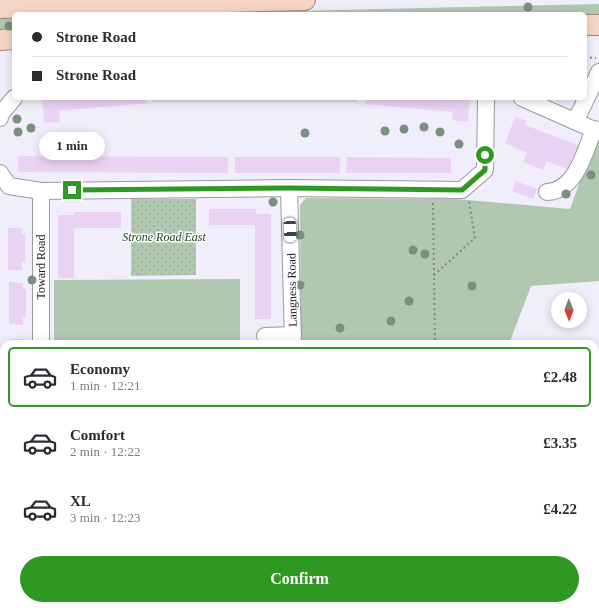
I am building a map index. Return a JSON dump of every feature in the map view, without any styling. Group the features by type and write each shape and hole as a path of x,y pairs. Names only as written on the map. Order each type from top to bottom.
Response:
{"main road":[{"path":"0,8 305,0"},
{"path":"587,25 599,25"},
{"path":"0,40 12,39"}],"street":[{"path":"587,97 599,72"},
{"path":"0,118 0,115 12,100"},
{"path":"0,173 9,186 41,191 289,188 462,190 485,170 486,100"},
{"path":"527,100 576,120 596,130 572,178 555,192 547,192"},
{"path":"576,120 586,100"},
{"name":"Langness Road","path":"289,188 293,340"},
{"name":"Toward Road","path":"41,191 41,340"},
{"path":"264,336 293,340"}],"path":[{"path":"587,57 599,59"},
{"path":"434,275 475,238 466,186"},
{"path":"433,190 435,340"}],"green space":[{"path":"599,4 599,18 587,18 587,12 256,12"},
{"path":"12,18 12,34 0,34 0,19"},
{"path":"596,137 599,139 599,281 531,286 511,340 301,340 300,205 306,198 456,199 570,209"},
{"name":"Strone Road East","path":"131,199 196,199 196,275 131,276"},
{"path":"240,279 240,340 54,340 54,280"}],"building":[{"path":"146,100 147,103 59,111 60,122 44,123 42,101"},
{"path":"153,100 358,100 358,102 153,102"},
{"path":"366,100 470,101 468,122 452,120 453,112 365,104"},
{"path":"515,117 527,121 525,125 582,147 572,171 547,161 543,170 523,162 527,153 505,143"},
{"path":"18,156 228,157 228,173 18,172"},
{"path":"235,157 340,157 340,173 235,173"},
{"path":"347,157 451,158 451,173 346,173"},
{"path":"516,181 537,189 533,199 512,191"},
{"path":"209,209 256,209 256,214 271,214 271,319 255,319 255,225 209,225"},
{"path":"74,212 121,212 121,228 74,228 74,278 58,278 58,215 74,215"},
{"path":"8,228 22,228 22,234 25,234 25,262 22,262 22,270 8,270"},
{"path":"9,282 23,283 23,289 26,289 26,317 23,317 23,325 9,324"},
{"path":"11,339 24,339 24,340"}],"route":[{"path":"72,190 289,188 462,190 485,170 485,155"}]}
